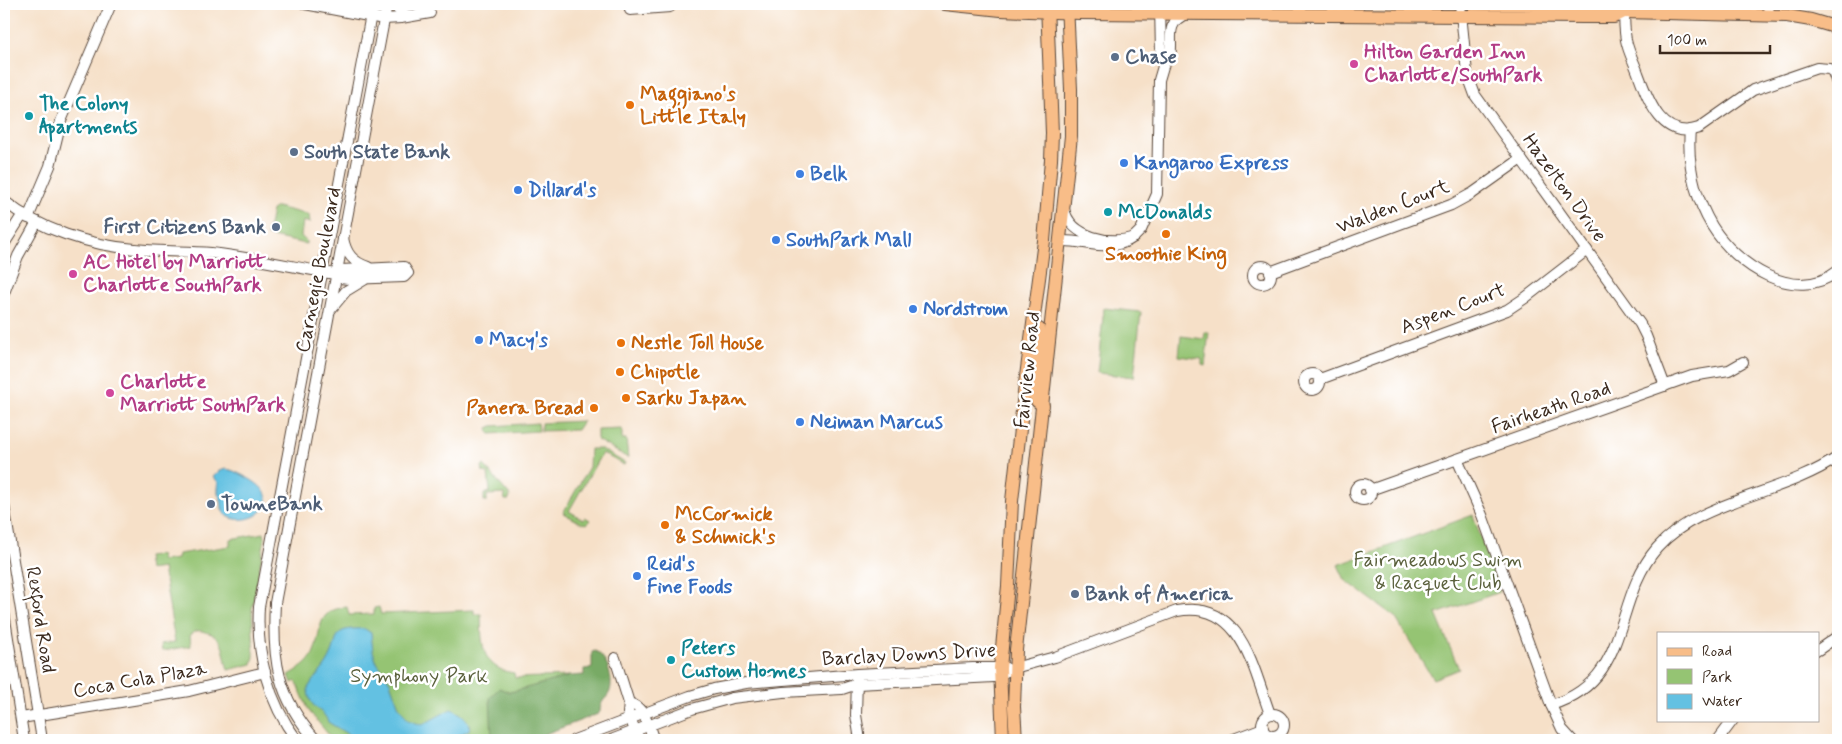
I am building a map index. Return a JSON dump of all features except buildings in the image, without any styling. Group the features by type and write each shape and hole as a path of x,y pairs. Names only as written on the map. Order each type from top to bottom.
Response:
{"main road":[{"path":"945,4 992,10 1047,8 1160,9 1186,14 1320,9 1460,17 1614,17 1624,8"},
{"path":"1473,4 1768,10 1838,28"},
{"name":"Fairview Road","path":"1003,740 1000,671 1008,586 1013,492 1044,241 1052,144 1047,8"},
{"name":"Fairview Road","path":"1016,740 1014,668 1072,128 1067,8"},
{"path":"1035,309 1039,342 1034,393 1036,401 1043,406"}],"street":[{"path":"4,293 18,256 29,218 50,166 61,121 111,4"},
{"path":"306,4 384,18 401,18 416,14"},
{"name":"Carnegie Boulevard","path":"297,740 275,704 264,672 259,633 261,598 373,4"},
{"name":"Carnegie Boulevard","path":"316,740 296,714 286,696 278,673 273,630 275,603 387,4"},
{"path":"393,4 405,14 430,13"},
{"name":"Hazelton Drive","path":"1460,4 1467,73 1472,89 1643,330 1665,386"},
{"path":"630,7 670,5"},
{"path":"1624,8 1627,44 1642,84 1660,118 1668,125 1677,129 1690,130 1706,124 1753,90 1817,68 1829,69 1833,72 1838,86"},
{"path":"1160,9 1161,55 1164,63"},
{"path":"1060,241 1114,246 1125,243 1141,230 1158,191 1159,84 1164,63 1170,54 1171,27 1178,18 1186,14"},
{"path":"1690,130 1689,153 1694,184 1712,226 1730,248 1755,269 1778,280 1796,284 1822,280 1838,271"},
{"name":"Walden Court","path":"1270,272 1451,205 1521,159"},
{"path":"4,201 29,218 66,234 112,246 238,256 335,274 343,278 404,277 408,273 404,266 341,270 335,274"},
{"path":"1064,209 1066,216 1072,223 1089,236 1121,241 1134,237"},
{"path":"4,244 29,218"},
{"path":"343,232 345,247 352,258 359,264 373,268"},
{"name":"Aspen Court","path":"1320,378 1507,310 1588,250"},
{"path":"327,317 335,303 346,291 369,279"},
{"name":"Fairheath Road","path":"1370,490 1697,375 1730,370 1742,362"},
{"path":"1550,705 1569,697 1583,688 1603,667 1616,644 1632,592 1639,576 1656,549 1673,533 1707,512 1801,478 1838,457"},
{"path":"1457,459 1482,515 1550,705 1562,729 1572,740"},
{"name":"Rexford Road","path":"4,505 42,740"},
{"name":"Barclay Downs Drive","path":"574,740 714,689 746,682 857,679 1000,671 1055,657 1177,611 1190,609 1205,612 1224,620 1240,636 1270,714 1277,715 1283,720 1284,727 1278,738 1270,735 1263,728"},
{"name":"Rexford Road","path":"4,613 24,740"},
{"path":"1820,649 1838,636"},
{"path":"615,658 629,703 630,719 637,736"},
{"name":"Coca Cola Plaza","path":"21,718 189,691 264,672"},
{"path":"857,679 856,715 860,740"},
{"name":"Barclay Downs Drive","path":"611,740 637,736 648,726 732,698 783,692 842,689 857,679"},
{"path":"629,703 639,708 644,714 654,740"},
{"path":"1231,740 1263,728 1264,718 1270,714"},
{"path":"1718,740 1732,722"}],"green space":[{"path":"277,207 309,215 310,223 303,221 301,236 306,241 306,244 267,236 272,210"},
{"path":"1104,308 1141,312 1134,377 1097,373"},
{"path":"1205,332 1209,332 1205,366 1202,365 1202,359 1179,356 1181,336 1204,339"},
{"path":"583,421 577,430 541,431 541,423"},
{"path":"538,423 539,431 490,434 488,432 488,428 492,426"},
{"path":"622,429 622,439 626,439 628,458 597,440 597,430"},
{"path":"590,449 601,449 625,463 624,465 602,453 569,511 584,520 585,517 590,520 587,524 583,524 563,513 589,467"},
{"path":"484,465 510,496 509,500 505,500 504,494 487,495 487,501 484,501 484,494 490,492 488,473 483,472 482,466"},
{"name":"Fairmeadows Swim & Racquet Club","path":"1473,515 1500,592 1436,614 1459,669 1433,679 1395,617 1345,580 1338,565"},
{"path":"264,533 265,538 252,609 254,657 252,664 228,670 220,642 212,634 201,631 195,631 190,635 191,646 162,651 161,644 175,642 163,568 149,570 147,557 160,555 162,561 177,559 178,554 230,546 230,539"},
{"name":"Symphony Park","path":"347,607 349,615 374,614 374,608 379,607 381,614 474,610 474,614 481,614 485,652 488,659 494,665 514,673 515,678 570,676 511,692 492,740 333,740 309,711 296,681 292,683 289,675 311,658 324,617 329,612"},
{"path":"595,651 606,662 611,680 610,691 602,702 598,714 529,740 492,740 490,698 499,688 509,692 570,676 584,675 584,669 592,668 592,652"}],"water":[{"path":"226,469 240,474 259,486 266,495 267,504 262,511 255,516 245,519 235,519 224,513 218,494 218,482 213,477 219,471"},
{"path":"365,629 371,633 376,661 390,682 399,707 408,720 422,725 451,709 460,713 466,720 470,725 469,730 450,740 357,740 328,722 326,717 313,705 308,688 327,663 337,636 345,630"}],"place":[{"name":"Chase","path":"1115,57"},
{"name":"Hilton Garden Inn Charlotte/SouthPark","path":"1354,64"},
{"name":"Maggiano's Little Italy","path":"630,105"},
{"name":"The Colony Apartments","path":"29,116"},
{"name":"South State Bank","path":"294,152"},
{"name":"Kangaroo Express","path":"1124,163"},
{"name":"Belk","path":"800,174"},
{"name":"Dillard's","path":"518,190"},
{"name":"McDonalds","path":"1108,212"},
{"name":"First Citizens Bank","path":"276,227"},
{"name":"Smoothie King","path":"1166,234"},
{"name":"SouthPark Mall","path":"776,240"},
{"name":"AC Hotel by Marriott Charlotte SouthPark","path":"73,274"},
{"name":"Nordstrom","path":"913,309"},
{"name":"Macy's","path":"479,340"},
{"name":"Nestle Toll House","path":"621,343"},
{"name":"Chipotle","path":"620,372"},
{"name":"Charlotte Marriott SouthPark","path":"110,393"},
{"name":"Sarku Japan","path":"626,398"},
{"name":"Panera Bread","path":"594,408"},
{"name":"Neiman Marcus","path":"800,422"},
{"name":"TowneBank","path":"211,504"},
{"name":"McCormick & Schmick's","path":"665,525"},
{"name":"Reid's Fine Foods","path":"637,576"},
{"name":"Bank of America","path":"1075,594"},
{"name":"Peters Custom Homes","path":"671,660"}]}
